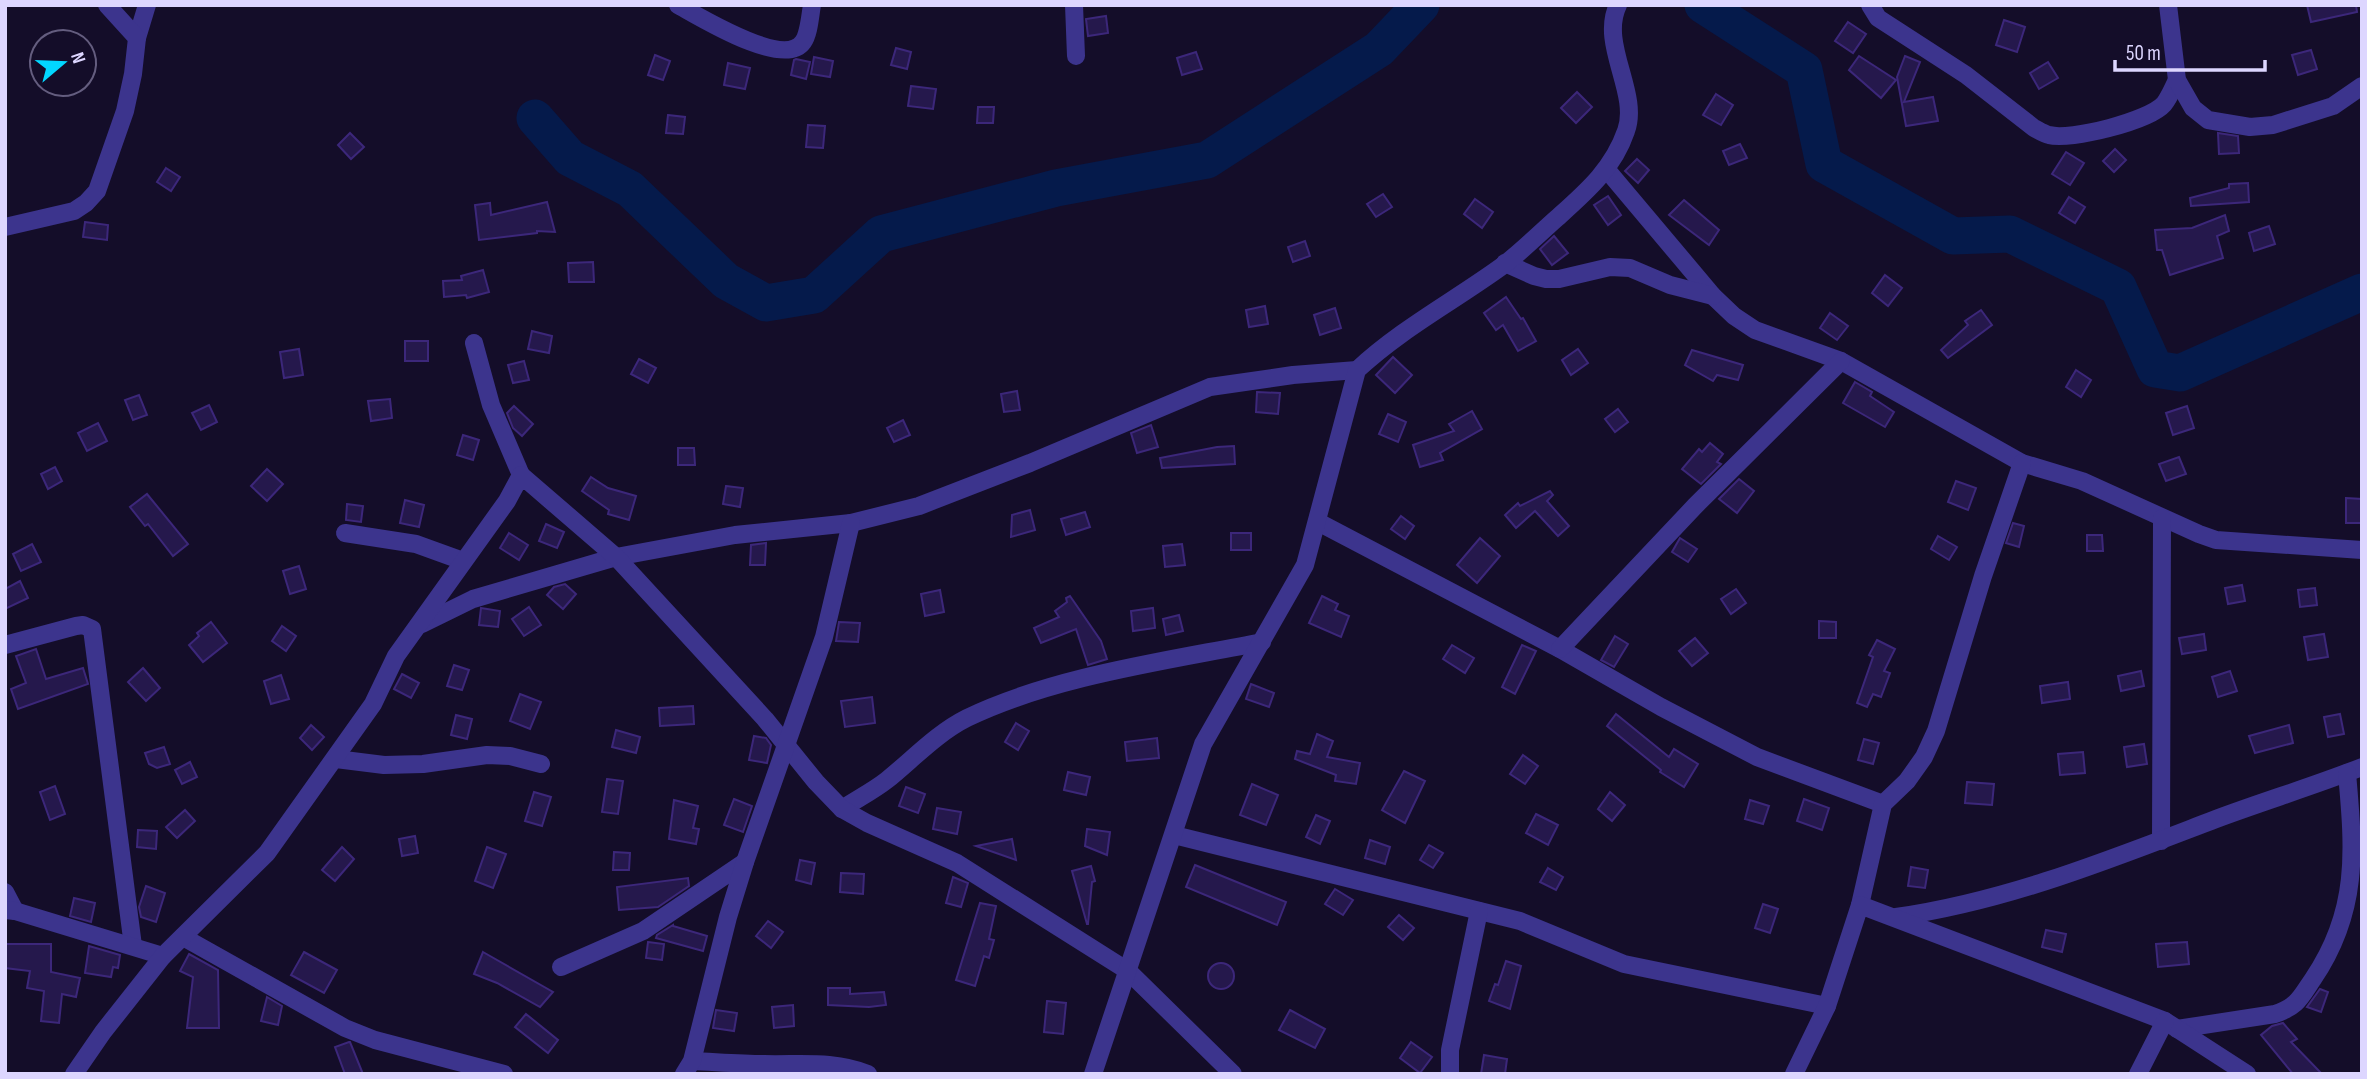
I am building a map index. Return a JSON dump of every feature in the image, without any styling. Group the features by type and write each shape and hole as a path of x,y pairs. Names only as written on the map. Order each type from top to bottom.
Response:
{"street":[{"path":"107,5 137,38"},
{"path":"5,227 74,211 97,191 125,111 137,38 147,5"},
{"path":"678,5 713,25 757,44 785,51 796,48 803,42 812,5"},
{"path":"1074,5 1076,55"},
{"path":"1093,1074 1203,744 1305,565 1357,370 1381,348 1505,263 1593,186 1607,170 1627,129 1627,102 1615,53 1613,16 1618,5"},
{"path":"1870,5 1878,18 1936,54 2034,128 2050,135 2078,134 2131,123 2164,105 2177,80"},
{"path":"2168,5 2177,80 2198,115 2208,120 2250,127 2273,125 2333,106 2362,86"},
{"path":"1607,170 1713,296 1734,316 1755,330 1841,361 2022,463 2082,481 2216,540 2362,550"},
{"path":"1505,263 1546,279 1559,279 1610,267 1630,268 1670,285 1713,296"},
{"path":"474,343 491,405 521,475 616,557 765,719 842,809 957,863 1128,971 1234,1074"},
{"path":"1560,649 1695,506 1841,361"},
{"path":"419,625 473,599 616,557 735,536 851,523 919,506 1030,463 1210,387 1357,370"},
{"path":"1794,1074 1827,1006 1860,905 1883,804 1907,781 1924,757 1936,731 1983,576 2022,463"},
{"path":"74,1074 103,1032 163,956 267,853 373,704 396,656 507,501 521,475"},
{"path":"2161,841 2162,518"},
{"path":"851,523 824,638 745,862 688,1067 821,1063 849,1066 868,1074"},
{"path":"1318,523 1560,649 1661,707 1757,757 1883,804"},
{"path":"345,533 416,544 463,561"},
{"path":"5,645 76,626 83,625 92,629 133,946"},
{"path":"842,809 885,781 916,753 965,719 1022,695 1123,670 1262,642"},
{"path":"336,759 384,765 423,764 487,755 510,756 541,764"},
{"path":"1892,918 1946,910 2008,894 2106,862 2355,770 2347,908 2330,954 2295,1005 2275,1014 2171,1025"},
{"path":"1174,835 1520,921 1624,964 1827,1006"},
{"path":"561,967 643,931 745,862"},
{"path":"5,892 10,911 163,956"},
{"path":"1860,905 2171,1025 2246,1074"},
{"path":"1450,1074 1450,1050 1479,911"},
{"path":"183,937 345,1028 375,1040 500,1073"},
{"path":"2138,1074 2171,1025"}],"building":[{"path":"2307,5 2356,5 2357,12 2311,22"},
{"path":"1106,16 1108,33 1088,36 1086,19"},
{"path":"2004,20 2025,27 2017,52 1996,45"},
{"path":"1848,22 1866,34 1853,53 1835,41"},
{"path":"896,48 911,52 907,69 891,65"},
{"path":"2311,50 2317,69 2298,75 2292,55"},
{"path":"1196,52 1202,69 1182,75 1177,58"},
{"path":"655,55 670,61 663,80 648,75"},
{"path":"1859,56 1896,80 1881,98 1849,70"},
{"path":"1905,56 1920,62 1904,102 1933,97 1938,121 1906,126 1897,77"},
{"path":"814,57 833,61 830,77 811,74"},
{"path":"796,59 810,62 806,79 791,75"},
{"path":"2048,62 2058,78 2039,89 2030,73"},
{"path":"728,63 750,68 745,89 724,85"},
{"path":"911,86 936,89 933,109 908,106"},
{"path":"1577,92 1592,107 1576,123 1561,108"},
{"path":"1716,94 1733,105 1721,125 1703,115"},
{"path":"978,107 994,107 993,123 977,123"},
{"path":"668,115 685,117 683,134 666,133"},
{"path":"808,125 825,126 823,148 806,147"},
{"path":"350,133 364,147 351,159 338,145"},
{"path":"2218,133 2238,136 2239,153 2219,154"},
{"path":"1740,144 1747,158 1729,165 1723,151"},
{"path":"2115,149 2126,160 2114,172 2103,161"},
{"path":"2066,152 2084,163 2070,185 2052,174"},
{"path":"1637,159 1649,170 1638,183 1625,171"},
{"path":"166,168 180,177 171,191 157,182"},
{"path":"2248,183 2249,202 2191,206 2190,198 2229,188 2229,184"},
{"path":"1383,194 1392,207 1376,217 1367,204"},
{"path":"1608,196 1621,215 1608,225 1594,205"},
{"path":"2069,197 2085,207 2075,223 2059,213"},
{"path":"1475,199 1493,212 1482,228 1464,214"},
{"path":"1684,200 1719,230 1709,245 1669,215"},
{"path":"547,202 555,232 537,231 479,240 475,205 490,203 491,215"},
{"path":"2225,215 2229,231 2217,236 2223,258 2170,275 2162,250 2157,250 2155,230 2192,228"},
{"path":"85,222 108,225 107,240 83,237"},
{"path":"2269,226 2275,244 2254,251 2249,233"},
{"path":"1554,236 1568,253 1552,265 1540,249"},
{"path":"1305,241 1310,256 1293,262 1288,247"},
{"path":"593,262 594,282 569,282 568,263"},
{"path":"483,270 489,292 467,298 466,295 444,297 443,281 462,280 461,276"},
{"path":"1885,275 1902,288 1888,306 1872,293"},
{"path":"1506,297 1521,319 1523,318 1536,341 1518,351 1503,325 1496,330 1484,313"},
{"path":"1265,306 1268,324 1249,327 1246,310"},
{"path":"1335,308 1341,328 1320,335 1314,315"},
{"path":"1981,310 1992,325 1948,358 1941,350 1968,325 1965,321"},
{"path":"1830,313 1848,326 1837,340 1820,328"},
{"path":"532,331 552,336 549,353 528,349"},
{"path":"405,341 428,341 428,361 405,361"},
{"path":"299,349 303,375 284,378 280,352"},
{"path":"1578,349 1588,363 1571,375 1562,360"},
{"path":"1692,350 1743,365 1738,380 1717,375 1713,381 1685,365"},
{"path":"1393,357 1412,375 1395,393 1376,375"},
{"path":"639,359 656,368 648,383 631,374"},
{"path":"524,361 529,380 513,383 508,365"},
{"path":"2076,370 2091,380 2081,397 2066,387"},
{"path":"1855,382 1872,392 1870,396 1894,412 1885,427 1843,403"},
{"path":"1017,391 1020,410 1004,412 1001,394"},
{"path":"1257,392 1280,393 1278,414 1256,412"},
{"path":"139,395 147,415 133,420 125,400"},
{"path":"390,399 392,418 371,421 368,401"},
{"path":"209,405 217,422 201,430 192,413"},
{"path":"514,406 533,424 522,436 513,428 507,413"},
{"path":"2187,406 2194,428 2173,435 2166,413"},
{"path":"1618,409 1628,422 1615,432 1605,419"},
{"path":"1472,411 1482,429 1440,453 1443,460 1420,467 1413,445 1454,431 1449,424"},
{"path":"1388,414 1406,422 1398,442 1379,434"},
{"path":"903,420 910,435 894,442 887,428"},
{"path":"98,423 107,441 87,451 78,433"},
{"path":"1151,425 1158,447 1137,453 1131,433"},
{"path":"463,435 479,440 473,460 457,455"},
{"path":"1710,443 1723,454 1717,462 1721,464 1701,484 1682,469 1699,449 1702,452"},
{"path":"1234,446 1235,464 1162,468 1160,458"},
{"path":"678,448 694,448 695,465 678,465"},
{"path":"2179,457 2186,474 2166,481 2159,464"},
{"path":"55,467 62,481 48,489 41,474"},
{"path":"267,469 283,484 267,501 251,486"},
{"path":"591,477 608,488 636,496 629,520 608,514 609,510 582,491"},
{"path":"1739,479 1754,491 1737,513 1719,499"},
{"path":"1956,481 1976,488 1968,510 1948,502"},
{"path":"726,486 743,488 740,507 723,504"},
{"path":"1550,491 1553,495 1547,501 1569,526 1558,536 1535,511 1516,528 1505,515 1518,503 1520,506"},
{"path":"147,494 188,544 173,556 148,524 145,526 130,507"},
{"path":"2346,498 2362,499 2362,523 2346,523"},
{"path":"405,500 424,505 419,527 400,523"},
{"path":"347,504 363,506 361,522 346,520"},
{"path":"1030,510 1035,530 1011,537 1012,515"},
{"path":"1085,512 1090,527 1066,535 1061,519"},
{"path":"1401,516 1414,526 1405,539 1391,529"},
{"path":"2013,523 2024,526 2019,547 2006,543"},
{"path":"546,524 564,532 557,548 539,541"},
{"path":"509,533 528,545 519,560 500,548"},
{"path":"1231,533 1251,533 1251,550 1231,550"},
{"path":"2087,535 2102,535 2103,551 2087,551"},
{"path":"1938,536 1957,547 1949,560 1931,549"},
{"path":"1480,538 1500,556 1477,583 1457,565"},
{"path":"1680,538 1697,549 1688,562 1672,552"},
{"path":"766,543 765,565 750,565 751,545"},
{"path":"32,544 41,562 21,571 13,554"},
{"path":"1182,544 1185,565 1165,567 1163,546"},
{"path":"299,566 306,589 290,594 283,571"},
{"path":"20,581 28,598 5,609 5,589"},
{"path":"565,584 576,594 563,609 547,595 554,587"},
{"path":"2242,585 2245,601 2228,604 2225,588"},
{"path":"2315,588 2317,605 2300,607 2298,590"},
{"path":"1736,589 1746,603 1731,614 1721,599"},
{"path":"940,590 944,612 925,616 921,594"},
{"path":"1070,596 1101,641 1107,659 1088,665 1076,629 1041,643 1034,628 1059,617 1055,611 1067,602 1066,598"},
{"path":"1322,596 1338,604 1335,610 1349,616 1341,637 1309,623"},
{"path":"529,607 541,625 524,636 512,619"},
{"path":"481,608 500,611 498,627 479,625"},
{"path":"1153,608 1155,628 1133,631 1131,611"},
{"path":"1179,615 1183,631 1166,635 1163,619"},
{"path":"1819,621 1836,622 1836,638 1819,638"},
{"path":"211,622 227,643 203,662 189,645 199,636 197,633"},
{"path":"839,622 860,623 858,642 836,641"},
{"path":"282,626 296,636 286,651 272,641"},
{"path":"2204,634 2206,650 2182,654 2179,638"},
{"path":"2324,634 2328,657 2308,660 2304,637"},
{"path":"1615,636 1628,644 1614,667 1601,660"},
{"path":"1695,638 1708,653 1692,666 1679,651"},
{"path":"1877,640 1895,649 1884,671 1890,673 1881,697 1873,694 1867,707 1857,703 1873,657 1869,655"},
{"path":"1452,645 1474,658 1465,673 1443,659"},
{"path":"1522,645 1536,651 1515,694 1502,687"},
{"path":"36,649 46,679 83,668 88,684 18,709 11,689 26,683 16,656"},
{"path":"454,665 469,670 462,690 447,686"},
{"path":"143,668 160,688 146,701 128,682"},
{"path":"2141,671 2144,686 2121,691 2118,676"},
{"path":"2230,671 2237,691 2218,697 2212,677"},
{"path":"402,674 419,683 411,698 394,689"},
{"path":"281,675 289,699 271,704 264,681"},
{"path":"2068,682 2070,699 2042,703 2040,686"},
{"path":"1251,684 1274,693 1269,707 1246,699"},
{"path":"520,694 541,702 530,729 510,721"},
{"path":"872,697 875,723 845,727 841,701"},
{"path":"693,706 694,724 660,726 659,708"},
{"path":"1616,714 1669,757 1674,749 1698,764 1684,787 1660,772 1661,770 1607,726"},
{"path":"2340,714 2344,734 2328,737 2324,717"},
{"path":"456,715 472,719 467,739 451,735"},
{"path":"1016,723 1029,731 1018,750 1005,742"},
{"path":"311,725 324,737 312,750 300,738"},
{"path":"2289,725 2293,743 2255,753 2249,736"},
{"path":"616,730 640,737 636,753 612,747"},
{"path":"1317,734 1333,741 1327,757 1360,763 1356,784 1335,781 1336,775 1295,759 1297,751 1310,754"},
{"path":"754,736 766,738 771,745 767,763 749,760"},
{"path":"1157,738 1159,758 1127,761 1125,742"},
{"path":"1864,739 1879,743 1873,764 1858,760"},
{"path":"2144,744 2147,764 2127,767 2124,747"},
{"path":"164,747 170,764 157,768 149,764 145,753"},
{"path":"2083,752 2085,773 2060,775 2058,754"},
{"path":"1523,755 1538,766 1525,784 1510,774"},
{"path":"190,762 197,777 182,784 175,770"},
{"path":"1404,771 1425,781 1405,823 1382,810"},
{"path":"1068,772 1090,777 1086,795 1064,790"},
{"path":"607,779 623,781 618,814 602,812"},
{"path":"1967,782 1994,784 1992,805 1965,803"},
{"path":"1252,784 1278,795 1266,825 1240,815"},
{"path":"55,786 65,814 50,820 40,792"},
{"path":"906,787 925,794 918,813 899,806"},
{"path":"534,792 551,797 542,826 525,821"},
{"path":"1610,792 1625,805 1612,821 1598,809"},
{"path":"734,799 752,806 743,832 724,825"},
{"path":"1804,799 1829,808 1822,830 1797,821"},
{"path":"674,800 698,806 693,828 699,829 696,844 669,839"},
{"path":"1750,800 1769,806 1763,824 1745,819"},
{"path":"937,808 961,812 957,834 933,829"},
{"path":"185,810 195,821 177,838 166,827"},
{"path":"1536,814 1558,825 1548,845 1526,833"},
{"path":"1316,815 1330,821 1320,844 1306,837"},
{"path":"1087,829 1110,832 1107,855 1085,846"},
{"path":"138,830 157,831 156,849 137,847"},
{"path":"415,836 418,853 402,856 399,839"},
{"path":"1012,839 1016,860 976,846"},
{"path":"1370,840 1390,847 1385,864 1365,858"},
{"path":"1429,845 1443,853 1433,868 1420,860"},
{"path":"342,847 354,859 335,881 322,870"},
{"path":"487,847 506,854 493,888 475,881"},
{"path":"614,852 630,853 629,870 613,870"},
{"path":"800,860 815,863 811,884 796,880"},
{"path":"1195,865 1286,902 1277,925 1186,887"},
{"path":"1091,866 1095,881 1092,882 1087,924 1072,871"},
{"path":"1911,867 1928,870 1925,888 1908,886"},
{"path":"1548,868 1563,877 1556,890 1540,882"},
{"path":"841,873 864,874 863,894 840,892"},
{"path":"953,877 968,883 961,907 946,903"},
{"path":"688,878 689,886 658,907 619,910 617,887"},
{"path":"146,886 165,893 156,922 141,917 139,907"},
{"path":"1335,889 1353,900 1343,915 1325,904"},
{"path":"74,898 95,903 91,922 70,916"},
{"path":"980,903 996,906 989,939 994,940 989,958 984,956 975,986 956,980"},
{"path":"1763,904 1778,909 1770,933 1755,928"},
{"path":"1399,915 1414,928 1403,940 1388,927"},
{"path":"768,921 783,932 771,948 756,936"},
{"path":"673,925 707,936 703,951 656,938"},
{"path":"2046,930 2066,934 2062,952 2042,947"},
{"path":"648,942 664,944 662,960 646,958"},
{"path":"2187,942 2189,964 2158,967 2156,944"},
{"path":"5,944 51,944 51,972 80,978 76,997 62,994 59,1023 41,1021 44,991 27,988 30,971 5,968"},
{"path":"89,946 120,955 118,968 113,967 111,977 85,973"},
{"path":"304,952 337,970 324,993 291,975"},
{"path":"483,952 553,992 540,1007 497,983 474,974"},
{"path":"189,954 218,970 219,1028 187,1028 193,977 180,971"},
{"path":"1506,961 1521,966 1510,1009 1489,1001"},
{"path":"1221,963 1230,967 1234,976 1230,985 1221,989 1212,985 1208,976 1212,967"},
{"path":"828,988 850,988 850,994 884,992 886,1005 828,1005"},
{"path":"2320,989 2328,992 2321,1012 2307,1007"},
{"path":"267,997 282,1006 278,1025 261,1021"},
{"path":"1047,1001 1066,1003 1063,1034 1044,1032"},
{"path":"793,1005 794,1026 774,1028 772,1007"},
{"path":"716,1010 737,1013 734,1031 713,1028"},
{"path":"1290,1010 1325,1029 1315,1048 1279,1030"},
{"path":"526,1014 558,1040 548,1053 515,1027"},
{"path":"2283,1023 2297,1039 2291,1042 2322,1074 2293,1074 2261,1035 2272,1026"},
{"path":"350,1042 363,1074 345,1074 335,1047"},
{"path":"1411,1042 1432,1057 1420,1073 1400,1058"},
{"path":"1484,1055 1507,1059 1505,1074 1481,1074"}],"waterway":[{"path":"535,118 570,158 630,189 726,281 766,303 814,295 881,234 1056,188 1207,160 1379,49 1421,5"},
{"path":"1703,5 1804,70 1824,164 1953,236 2010,234 2118,287 2155,369 2180,373 2362,292"}]}
